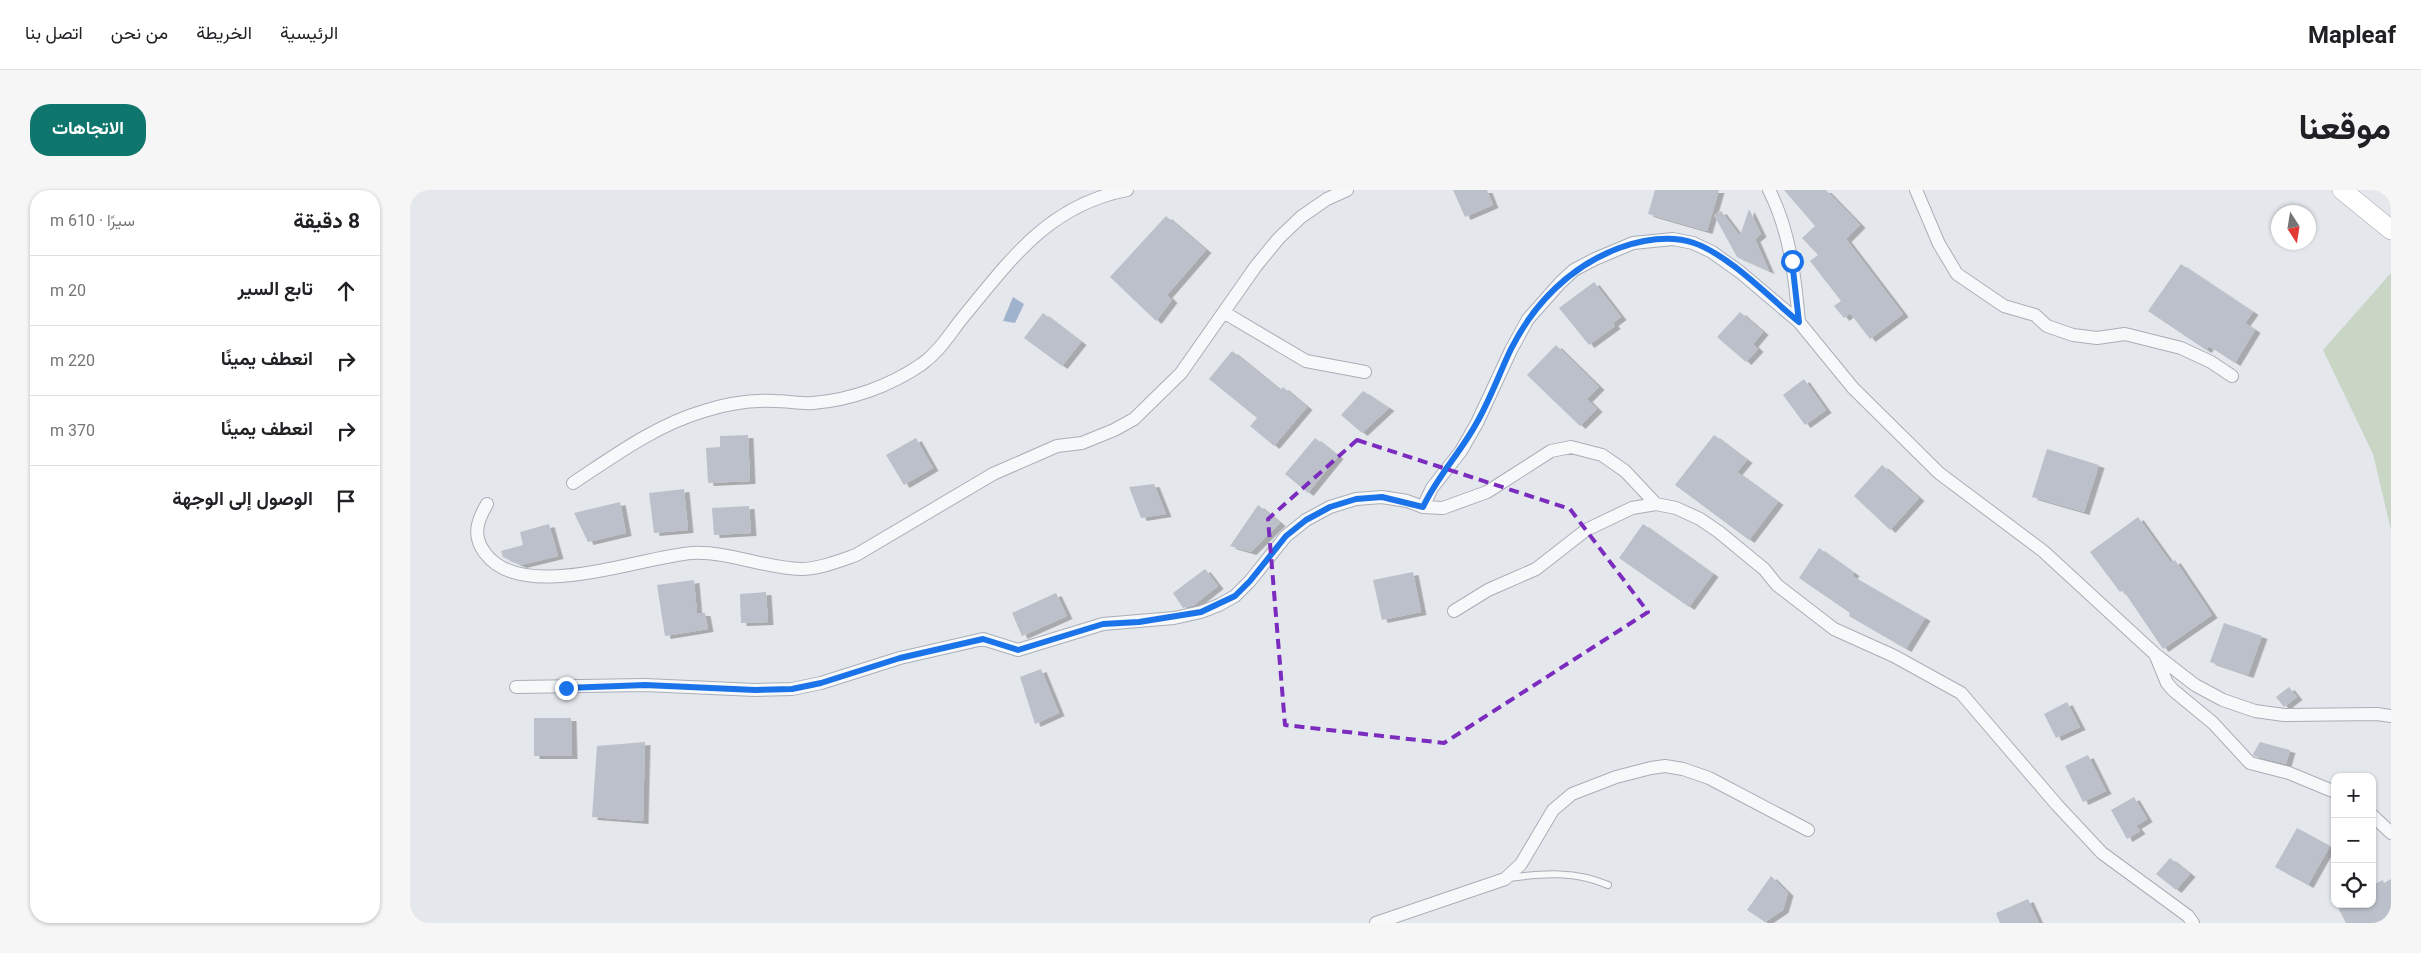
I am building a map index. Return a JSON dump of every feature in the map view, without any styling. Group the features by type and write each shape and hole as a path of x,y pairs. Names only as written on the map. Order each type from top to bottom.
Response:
{"main road":[{"path":"2342,190 2391,230"}],"street":[{"path":"572,483 651,434 705,411 738,404 773,401 811,403 850,398 890,382 921,364 942,346 1009,260 1043,228 1079,205 1127,190"},
{"path":"487,504 478,519 476,532 480,546 492,563 510,572 547,576 574,575 601,572 661,557 694,553 803,569 832,563 856,555 993,474 1057,446 1082,443 1114,430 1134,419 1181,373 1225,313 1256,266 1279,238 1302,217 1328,199 1347,190"},
{"path":"1770,190 1783,225 1792,261 1799,322"},
{"path":"1916,190 1928,213 1939,244 1957,274 2004,306 2035,315 2047,326 2074,335 2097,338 2125,334 2182,348 2211,362 2232,376"},
{"path":"1423,507 1432,488 1461,451 1477,423 1503,371 1511,350 1528,319 1560,283 1574,270 1633,243 1673,239 1693,243 1712,252 1740,272 1799,322 1853,388 1939,473 2043,551 2155,654 2195,685 2223,700 2246,709 2284,715 2377,714 2391,716"},
{"path":"1225,313 1306,362 1365,372"},
{"path":"516,687 645,685 755,690 792,689 821,683 900,658 983,639 1018,650 1103,624 1174,618 1201,612 1235,596 1250,581 1286,536 1306,520 1330,507 1356,499 1382,497 1423,507 1444,508 1487,492 1551,452 1571,447 1602,454 1625,471 1656,504"},
{"path":"1454,612 1488,590 1536,569 1586,530 1632,508 1656,504 1676,508 1700,519 1719,532 1764,570 1777,585 1834,629 1894,656 1961,693 2057,805 2102,853 2188,916 2194,923"},
{"path":"2155,654 2167,683 2213,723 2250,763 2289,773 2331,790"},
{"path":"1376,923 1506,879 1521,864 1553,810 1572,794 1616,777 1651,768 1664,766 1683,769 1709,778 1808,830"},
{"path":"2375,818 2391,834"}],"lane":[{"path":"1506,879 1545,872 1590,877 1608,885"}],"highlighted area":[{"path":"1357,440 1570,509 1648,612 1444,743 1285,725 1268,519"}],"green space":[{"path":"2391,273 2391,530 2373,454 2323,350"}],"water":[{"path":"1013,297 1024,304 1015,323 1003,321"}],"building":[{"path":"1453,190 1487,190 1493,205 1465,217"},
{"path":"1655,190 1719,190 1707,231 1648,214"},
{"path":"1784,190 1826,190 1860,225 1846,239 1903,314 1870,339 1850,313 1844,318 1834,306 1841,301 1810,261 1818,255 1802,238 1815,226"},
{"path":"1749,209 1761,234 1755,239 1769,271 1737,257 1714,215 1721,211 1740,236"},
{"path":"1166,216 1206,250 1167,295 1172,300 1156,321 1110,277"},
{"path":"2181,264 2253,312 2245,323 2255,330 2235,363 2209,346 2206,350 2148,311"},
{"path":"1594,282 1621,317 1613,323 1615,326 1589,345 1559,308"},
{"path":"1740,312 1763,332 1753,344 1758,349 1746,362 1717,337"},
{"path":"1043,313 1081,342 1062,366 1024,338"},
{"path":"1556,345 1599,387 1587,399 1597,409 1580,426 1527,375"},
{"path":"1232,351 1280,390 1283,387 1307,407 1274,446 1250,426 1257,418 1209,379"},
{"path":"1804,379 1826,410 1805,425 1783,395"},
{"path":"1363,391 1389,408 1362,433 1341,415"},
{"path":"748,435 750,481 708,483 706,448 720,447 720,436"},
{"path":"1714,435 1747,460 1737,472 1778,502 1749,540 1675,485"},
{"path":"916,438 933,468 904,485 886,455"},
{"path":"1315,438 1338,456 1308,493 1285,474"},
{"path":"2047,449 2099,465 2084,512 2032,497"},
{"path":"1882,465 1919,498 1890,530 1854,496"},
{"path":"1154,484 1166,514 1141,518 1129,487"},
{"path":"684,489 688,530 654,533 649,493"},
{"path":"620,502 626,533 588,542 574,513"},
{"path":"1258,505 1280,523 1251,552 1230,546"},
{"path":"749,506 751,533 714,535 712,508"},
{"path":"2138,517 2171,563 2175,560 2212,615 2163,649 2123,590 2120,592 2090,552"},
{"path":"549,524 558,556 521,565 503,557 501,551 523,545 520,532"},
{"path":"1643,524 1713,574 1689,607 1619,558"},
{"path":"1819,548 1854,573 1852,576 1925,618 1906,649 1849,616 1850,613 1799,578"},
{"path":"1205,569 1218,586 1194,605 1183,608 1173,593"},
{"path":"1413,572 1421,612 1382,620 1373,580"},
{"path":"694,580 697,613 705,613 708,629 665,636 657,585"},
{"path":"766,592 768,622 741,623 740,594"},
{"path":"1056,593 1067,616 1022,636 1012,613"},
{"path":"2224,623 2262,636 2248,675 2210,662"},
{"path":"1041,669 1059,713 1035,724 1020,677"},
{"path":"2289,687 2297,697 2284,707 2276,697"},
{"path":"2067,702 2080,727 2056,738 2044,714"},
{"path":"534,718 571,718 572,756 534,756"},
{"path":"645,742 643,821 592,817 597,746"},
{"path":"2260,742 2290,750 2286,764 2254,756 2253,754"},
{"path":"2088,755 2106,791 2083,802 2065,766"},
{"path":"2134,797 2147,819 2136,826 2140,831 2127,839 2111,810"},
{"path":"2297,828 2330,846 2308,885 2275,867"},
{"path":"2170,858 2190,874 2176,890 2156,874"},
{"path":"1771,876 1788,893 1783,910 1765,922 1747,910"},
{"path":"2391,879 2391,923 2346,923 2338,908 2376,908 2376,883 2383,880 2384,883"},
{"path":"2028,899 2039,923 2000,923 1996,913"}],"route":[{"path":"566,688 645,685 713,689 792,689 821,683 900,658 983,639 1018,650 1043,640 1065,636 1103,624 1174,618 1201,612 1235,596 1250,581 1286,536 1306,520 1330,507 1356,499 1382,497 1407,501 1423,507 1432,488 1461,451 1477,423 1503,371 1511,350 1528,319 1574,270 1613,250 1633,243 1673,239 1693,243 1712,252 1740,272 1799,322 1792,261"}]}
